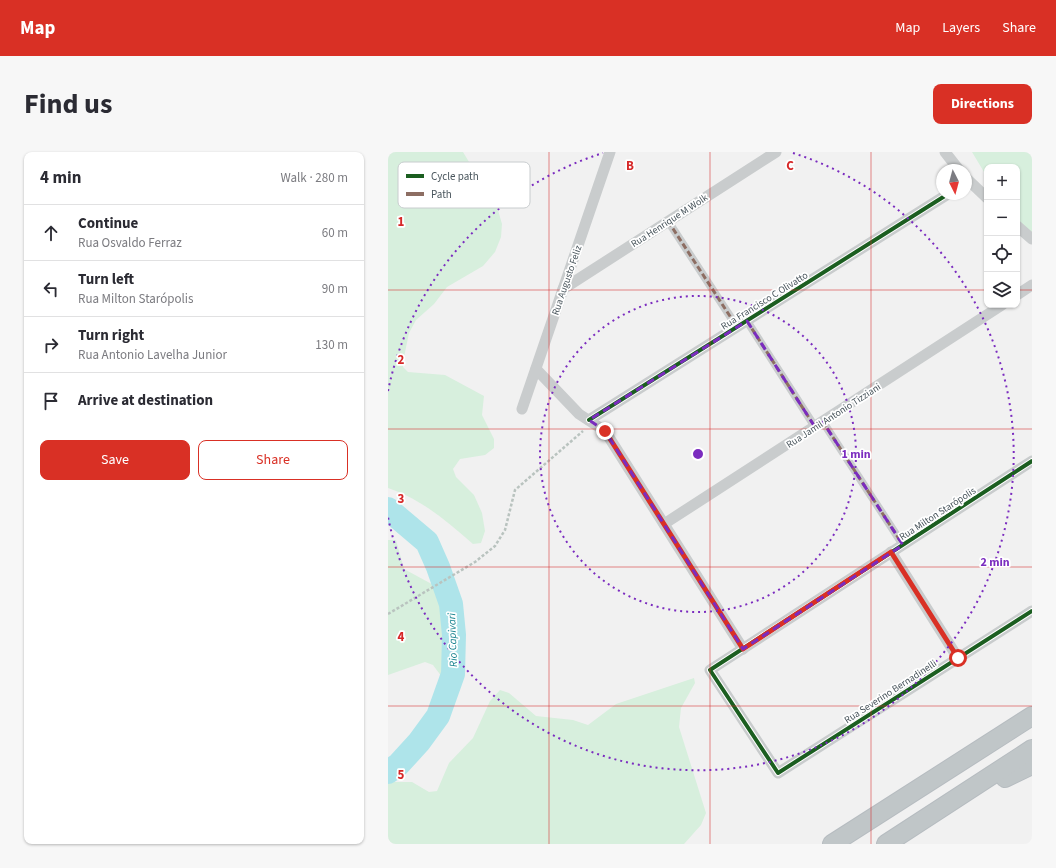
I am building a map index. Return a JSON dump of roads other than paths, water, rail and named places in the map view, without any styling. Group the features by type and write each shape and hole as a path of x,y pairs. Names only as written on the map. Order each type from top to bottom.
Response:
{"highway":[{"path":"832,844 1032,716"},
{"path":"886,844 1032,749"},
{"path":"946,805 1032,765"}],"street":[{"name":"Rua Augusto Feliz","path":"522,409 610,152"},
{"name":"Rua Henrique M Wolk","path":"563,289 776,152"},
{"path":"945,152 955,164"},
{"path":"972,185 984,195"},
{"name":"Rua Francisco C Olivatto","path":"589,420 939,200"},
{"path":"668,221 737,327"},
{"path":"1020,229 1032,239"},
{"path":"1020,293 1032,285"},
{"name":"Rua Jamil Antonio Tizziani","path":"664,524 997,308"},
{"path":"747,321 903,545"},
{"path":"536,369 579,414 605,431 743,649"},
{"name":"Rua Milton Starópolis","path":"778,773 710,670 1032,461"},
{"path":"891,552 958,658"},
{"name":"Rua Severino Bernadinelli","path":"778,773 1032,611"}],"waterway":[{"name":"Rio Capivari","path":"388,509 427,542 438,567 451,604 454,635 453,674 438,716 419,742 398,765 388,772"}]}
